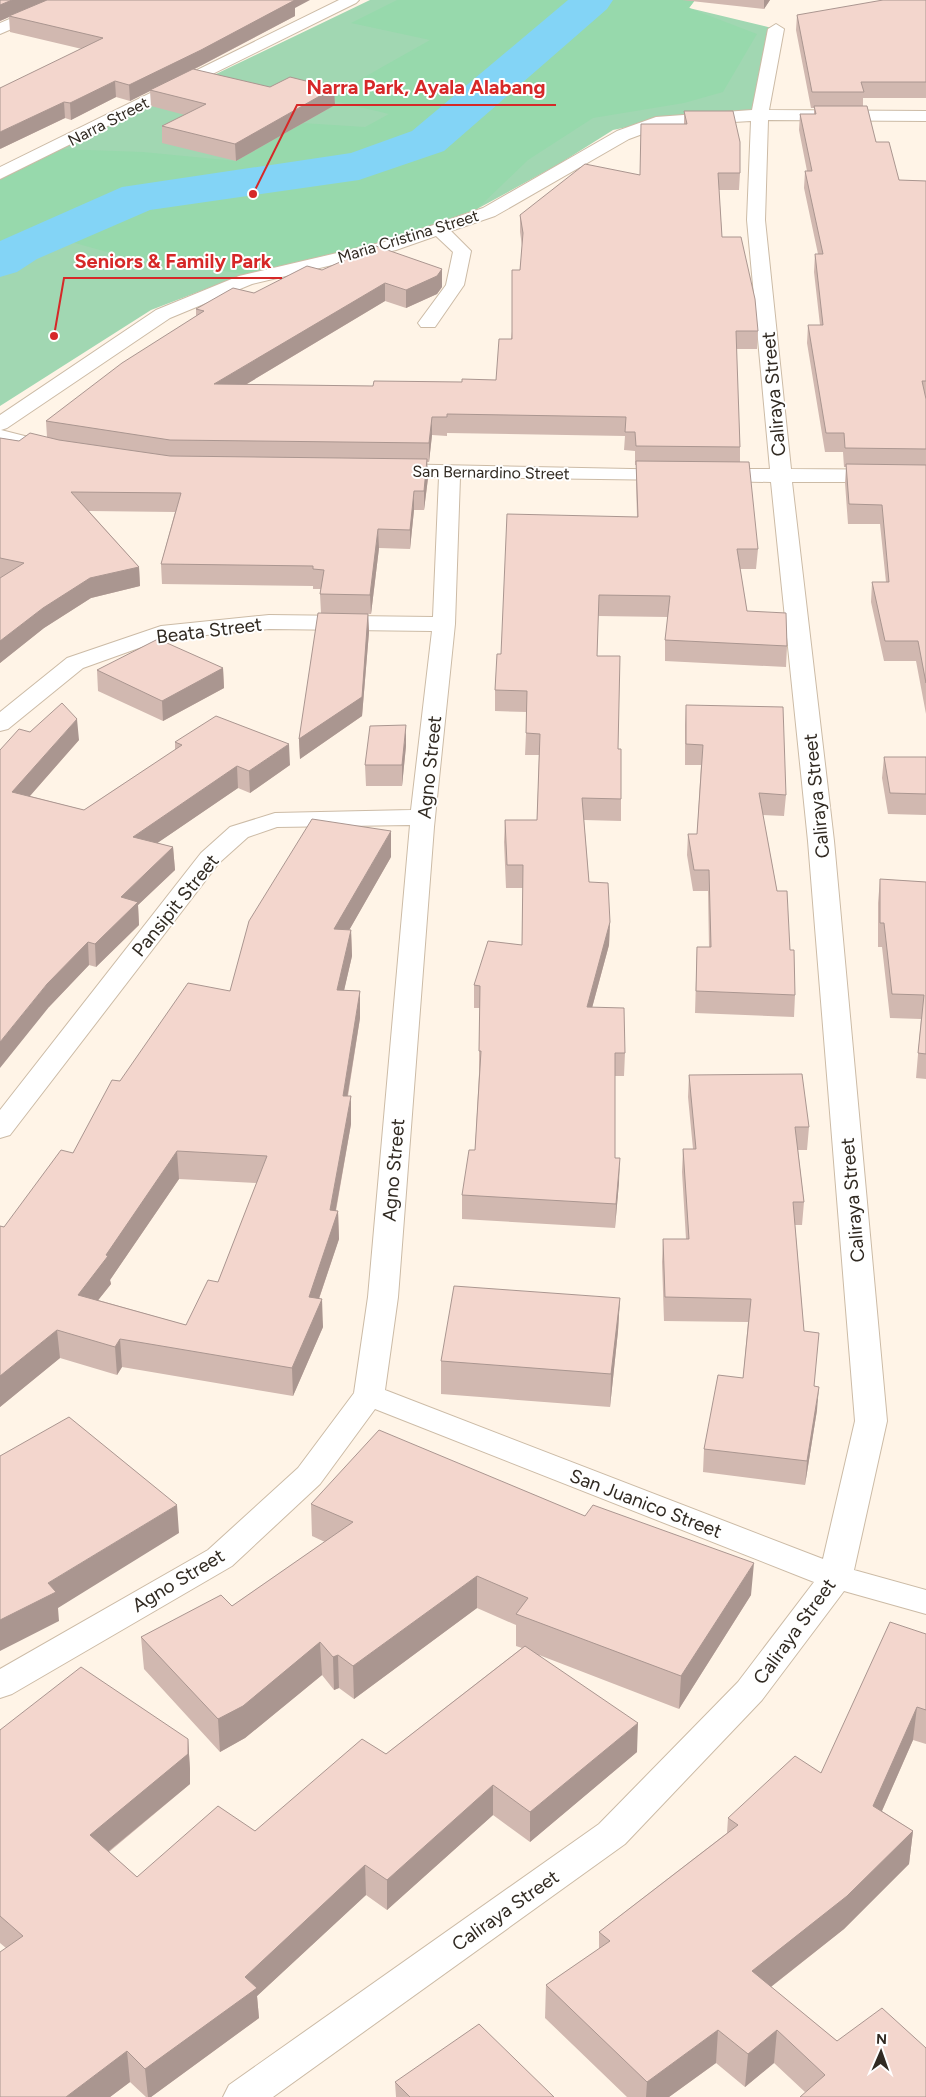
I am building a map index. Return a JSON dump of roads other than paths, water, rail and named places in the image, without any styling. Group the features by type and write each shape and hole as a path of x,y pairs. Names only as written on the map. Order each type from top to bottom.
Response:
{"street":[{"path":"0,29 66,0"},
{"name":"Narra Street","path":"0,174 351,0"},
{"name":"Caliraya Street","path":"243,2097 612,1834 750,1691 836,1577 871,1421 821,841 781,476 756,220 760,115 776,29"},
{"name":"Maria Cristina Street","path":"0,424 163,314 246,280 390,246 489,212 623,135 662,121 760,115 926,116"},
{"path":"428,323 455,284 462,250 440,230"},
{"path":"0,436 80,454"},
{"name":"San Bernardino Street","path":"370,470 781,476 926,476"},
{"name":"Agno Street","path":"0,1685 220,1558 309,1476 369,1395 383,1297 424,817 444,624 450,471"},
{"name":"Beata Street","path":"0,724 75,663 161,633 269,622 444,624"},
{"name":"Pansipit Street","path":"0,1129 210,858 240,832 275,820 424,817"},
{"name":"San Juanico Street","path":"369,1395 836,1577 926,1602"}],"waterway":[{"path":"0,262 20,249 139,197 359,166 428,141 593,0"}],"place":[{"name":"Narra Park, Ayala Alabang","path":"253,194"},
{"name":"Seniors & Family Park","path":"54,336"}]}
